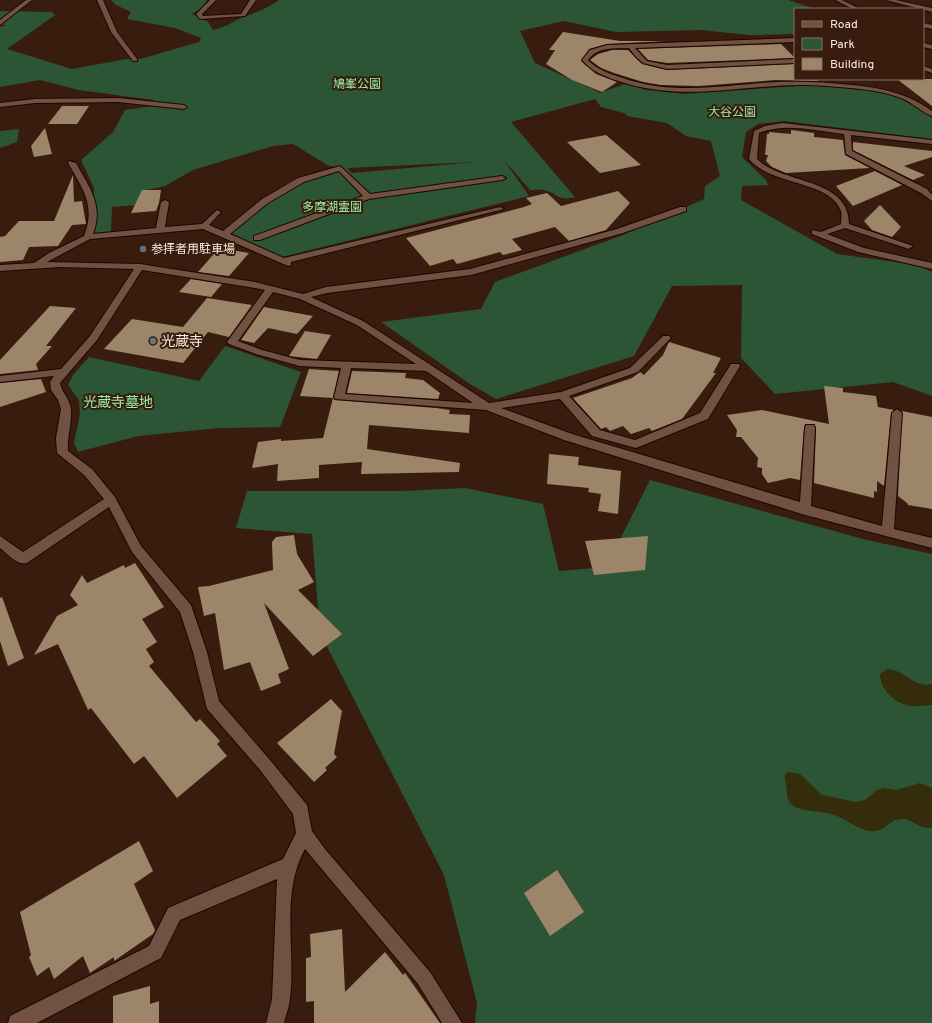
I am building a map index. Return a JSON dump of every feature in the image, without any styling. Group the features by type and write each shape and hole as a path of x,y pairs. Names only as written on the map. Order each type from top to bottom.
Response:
{"street":[{"path":"0,23 29,0"},
{"path":"100,0 114,32 135,60"},
{"path":"213,0 200,14 202,18 242,15 252,0"},
{"path":"838,0 855,8"},
{"path":"890,0 924,8"},
{"path":"794,40 607,47 592,52 584,60 590,66 603,72 628,83 649,89 682,92 799,83 835,85 876,89 897,94 916,101 932,114"},
{"path":"631,46 638,59 651,65 667,67 794,61"},
{"path":"0,105 49,101 118,100 184,107"},
{"path":"845,225 845,212 834,197 816,186 769,171 758,165 753,158 756,132 767,127 782,125 932,142"},
{"path":"847,132 849,152 924,191 932,199"},
{"path":"72,163 86,188 95,215 88,237"},
{"path":"224,235 265,202 301,180 340,168 368,197"},
{"path":"257,238 368,197 502,178"},
{"path":"160,230 165,202"},
{"path":"38,265 52,255 88,237 204,226 286,262 500,209"},
{"path":"303,297 326,290 471,272 620,231 683,209"},
{"path":"204,226 218,212"},
{"path":"825,232 845,225 909,246"},
{"path":"815,232 861,250 932,266"},
{"path":"0,268 38,265 98,264 140,267 271,288 303,297 360,323 488,407 614,452 806,510 932,543"},
{"path":"140,267 94,338 55,382 56,390 63,400 66,409 62,438 63,453 88,472 111,500 136,549 186,609 200,652 212,704 265,765 301,811 304,834 319,855 424,978 453,1023"},
{"path":"271,288 232,342 258,352 300,363 427,368"},
{"path":"347,366 339,397 488,407 562,395 634,370 666,338"},
{"path":"562,395 596,433 636,444 704,416 735,366"},
{"path":"0,379 64,372"},
{"path":"886,532 891,500 897,413"},
{"path":"806,510 810,428"},
{"path":"0,541 22,559 111,500"},
{"path":"275,1023 282,999 284,884 292,856 304,834"},
{"path":"17,1023 155,952 174,914 289,865"}],"green space":[{"name":"鳩峯公園","path":"111,0 207,0 203,7 192,14 208,22 213,30 262,10 279,0 788,0 812,8 794,8 794,34 749,35 701,30 616,32 564,21 520,31 535,63 601,93 625,84 647,90 685,94 797,86 832,86 890,93 913,102 932,118 932,139 784,121 758,124 746,132 742,157 766,180 768,185 742,186 741,200 837,254 917,265 932,272 932,396 893,382 775,394 741,358 742,285 672,286 634,356 496,399 470,384 381,322 481,309 495,282 623,235 704,199 705,186 720,176 711,141 686,136 667,123 627,116 624,113 601,107 595,99 511,122 575,197 561,198 548,191 530,190 504,160 529,196 282,257 223,230 259,201 298,180 337,167 329,166 293,144 273,146 193,170 165,186 142,191 137,205 112,207 111,233 98,235 94,233 94,188 81,160 113,132 125,110 153,106 154,100 79,90 40,80 0,87 0,27 6,25 0,24 0,11 52,12 55,15 7,49 72,69 127,59 137,60 199,42 201,38 175,28 127,19 131,12 116,5","holes":["476,162 352,173 347,168"]},
{"path":"19,129 17,142 0,148 0,131"},
{"name":"光蔵寺墓地","path":"225,346 301,372 280,427 219,428 138,436 78,452 74,443 80,414 79,400 68,385 73,375 89,357 199,381"},
{"path":"650,480 867,540 932,554 932,1023 475,1023 477,1003 444,875 320,633 312,534 236,528 247,491 403,491 465,488 543,504 559,571 606,567"}],"sand":[{"path":"887,669 899,672 920,684 932,684 932,705 910,706 899,702 889,695 883,685 880,674"},
{"path":"788,772 800,774 822,795 856,802 865,800 877,790 884,788 896,790 920,783 932,788 932,827 924,828 908,820 900,819 892,822 880,830 870,831 860,828 834,815 796,808 790,803 788,798 785,774"}],"building":[{"path":"563,32 620,41 666,41 607,44 589,49 581,61 596,74 617,82 602,92 572,80 546,64 555,50 549,50"},
{"path":"781,44 794,58 667,63 648,60 638,49"},
{"path":"612,50 628,50 642,64 667,70 794,64 794,80 818,81 776,80 699,86 661,85 643,82 601,68 590,60 598,54"},
{"path":"932,79 932,106 898,80"},
{"path":"62,106 89,106 77,124 48,124"},
{"path":"45,128 52,154 34,157 31,146"},
{"path":"791,130 814,133 814,137 843,140 845,155 870,168 786,173 772,167 766,161 768,155 765,155 767,134 769,134 769,132 791,134"},
{"path":"606,135 641,165 600,173 567,142"},
{"path":"853,142 932,151 932,157 904,166 925,175 913,180 853,150"},
{"path":"875,171 902,185 853,206 836,186"},
{"path":"73,175 74,202 82,201 86,224 72,225 58,246 29,247 23,260 0,262 0,237 5,236 19,221 54,221"},
{"path":"142,190 161,190 156,211 131,213"},
{"path":"618,191 630,203 606,230 569,241 555,227 512,239 522,250 503,255 500,252 457,264 453,259 430,266 406,238 524,207 532,204 526,198 547,193 561,206"},
{"path":"880,205 901,227 892,237 872,230 864,221"},
{"path":"219,248 249,253 229,276 198,272"},
{"path":"191,279 222,284 211,297 179,292"},
{"path":"207,298 252,305 229,337 208,332 183,363 104,349 132,319 183,327"},
{"path":"50,306 76,308 46,346 52,346 36,364 38,370 0,374 0,360"},
{"path":"264,307 313,316 297,334 268,328 254,343 241,340"},
{"path":"305,331 331,335 317,359 289,356"},
{"path":"669,342 721,358 713,373 716,373 682,419 652,431 649,428 631,434 623,426 610,431 606,427 601,429 573,398 632,378 640,372 644,375 663,355"},
{"path":"309,369 339,371 333,398 300,396"},
{"path":"352,371 406,373 405,378 423,380 440,393 438,399 347,393"},
{"path":"41,379 46,392 0,407 0,383"},
{"path":"824,386 843,388 843,392 876,396 878,407 894,410 891,413 884,486 877,481 877,492 874,491 874,498 814,483 816,428 814,424 805,424 804,428 800,480 790,478 768,483 762,474 762,468 757,467 758,458 741,437 736,437 737,430 727,415 762,410 829,424"},
{"path":"333,398 335,400 436,408 450,410 449,414 470,415 469,433 369,425 367,449 460,463 459,472 361,474 362,462 319,465 319,478 277,481 278,464 252,468 258,442 281,439 281,441 323,438"},
{"path":"902,411 932,417 932,509 908,505 898,496"},
{"path":"549,454 579,457 578,465 621,471 618,514 598,511 601,494 588,492 589,488 547,484"},
{"path":"294,535 297,554 314,582 298,590 342,634 313,656 264,603 289,669 278,674 281,683 261,691 250,662 224,670 215,613 204,616 198,587 209,586 273,570 272,542 276,537"},
{"path":"648,536 645,570 594,575 585,541"},
{"path":"135,563 164,607 142,619 157,642 146,649 154,662 149,666 196,722 200,719 220,741 217,744 227,756 177,798 144,756 134,764 91,708 88,710 58,644 34,655 57,616 78,605 70,595 82,575 87,583 124,565 125,568"},
{"path":"2,597 24,658 8,666 0,641 0,598"},
{"path":"331,699 342,711 334,754 337,757 325,768 327,770 314,782 277,743"},
{"path":"139,841 153,871 134,884 155,930 153,934 114,961 114,957 90,973 83,956 54,979 49,967 37,976 29,957 31,955 20,912"},
{"path":"557,870 584,912 550,936 524,893"},
{"path":"342,929 345,992 385,952 403,975 405,973 440,1023 314,1023 314,1001 306,1002 306,958 311,957 310,934"},
{"path":"150,986 150,1004 159,1001 159,1023 113,1023 113,996"}],"place":[{"name":"参拝者用駐車場","path":"143,249"},
{"name":"光蔵寺","path":"153,341"}],"park label":[{"name":"大谷公園","path":"732,112"},
{"name":"多摩湖霊園","path":"332,207"}]}
